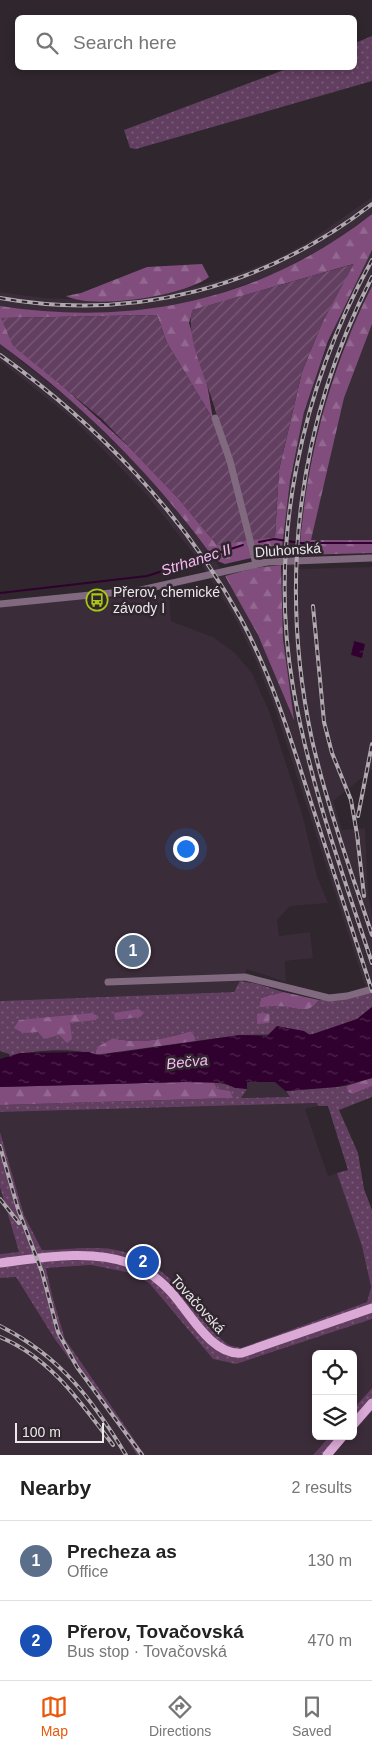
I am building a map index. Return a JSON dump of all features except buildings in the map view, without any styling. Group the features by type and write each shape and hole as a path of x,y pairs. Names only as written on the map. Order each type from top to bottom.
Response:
{"main road":[{"name":"Tovačovská","path":"0,1262 84,1256 110,1258 131,1264 149,1273 166,1287 217,1346 227,1352 236,1354 307,1332 372,1308"},
{"path":"357,1420 372,1403"},
{"path":"326,1455 339,1440"}],"street":[{"path":"215,418 230,461 256,564"},
{"name":"Dluhonská","path":"0,604 141,590 256,564 372,558"},
{"path":"108,982 250,978 329,998 347,996 372,989"}],"shaded area":[{"path":"372,36 372,81 136,149 130,148 124,130 284,70 357,70 357,42"},
{"path":"372,197 372,214 330,244 274,274 205,299 147,310 108,314 41,312 0,306 0,292 43,298 107,300 163,294 221,280 274,260 308,242"},
{"path":"372,250 372,286 343,349 331,382 313,450 302,519 299,555 300,569 372,567 372,770 333,801 342,830 365,828 368,893 372,915 372,1007 275,709 256,661 236,620 198,559 146,494 74,420 0,361 0,344 83,410 121,447 173,505 215,560 247,614 268,656 293,717 285,661 281,600 283,535 290,481 304,412 315,377 344,304"},
{"path":"354,264 322,323 302,372 279,470 275,537 217,545 178,498 102,419 13,346 1,318 157,315 167,343 213,419 217,417 214,404 199,363 192,335 192,310"},
{"path":"372,324 372,540 310,541 344,398"},
{"path":"169,593 171,621 213,637 234,652 252,673 269,711 302,813 317,876 328,903 290,906 277,920 279,936 310,932 313,958 285,961 286,982 247,969 234,992 0,1001 0,606 66,599 158,597"},
{"path":"240,981 258,984 283,992 261,998 259,1007 309,1009 319,1000 340,1000 372,992 372,1007 357,1019 318,1034 240,1035 196,1041 191,1031 142,1041 113,1038 97,1047 95,1055 78,1051 53,1050 10,1057 9,1054 0,1051 0,1001 234,992"},
{"path":"214,1082 247,1089 241,1098 290,1097 286,1091 346,1086 348,1092 353,1094 372,1086 372,1097 339,1110 358,1153 364,1189 372,1210 372,1319 236,1364 213,1359 149,1283 131,1273 91,1265 46,1268 65,1339 145,1455 137,1455 124,1434 54,1338 16,1277 0,1278 0,1254 19,1252 0,1187 0,1132 24,1215 42,1250 103,1248 129,1254 146,1261 161,1271 187,1296 221,1339 229,1345 241,1348 367,1302 371,1287 362,1246 337,1173 348,1170 328,1106 318,1106 317,1103 0,1112 0,1105 233,1098 217,1089"},
{"path":"247,1082 275,1082 291,1097 240,1098 247,1089"},
{"path":"318,1103 318,1106 305,1109 328,1176 337,1173 362,1246 371,1287 367,1302 241,1348 229,1345 221,1339 182,1289 159,1269 136,1256 111,1249 42,1250 24,1215 0,1132 0,1112"},
{"path":"1,1188 19,1252 0,1254"},
{"path":"91,1265 129,1272 149,1283 213,1359 236,1364 372,1319 372,1388 357,1405 357,1350 312,1350 312,1440 326,1440 313,1455 145,1455 65,1339 46,1268"},
{"path":"16,1277 54,1338 124,1434 137,1455 0,1455 0,1278"},
{"path":"372,1388 372,1411 357,1428 357,1405"},
{"path":"372,1411 372,1455 333,1455 346,1440 357,1440 357,1428"},
{"path":"326,1440 346,1440 333,1455 313,1455"}],"green space":[{"path":"372,214 372,250 328,341 304,412 290,481 281,556 258,557 253,539 275,537 279,470 302,372 322,323 353,264 193,310 189,323 206,378 213,419 167,343 157,315 1,318 68,391 129,447 178,498 217,545 247,540 251,558 225,564 215,560 167,499 116,443 31,367 0,344 0,306 51,312 100,313 148,309 196,300 242,286 287,268 330,244"},
{"path":"202,264 209,277 197,284 160,295 139,299 96,302 66,296 81,293 147,267"},
{"path":"372,286 372,324 344,398 311,540 372,540 372,553 299,555 307,485 322,417 343,351"},
{"path":"281,565 283,639 294,720 258,635 225,576 254,568"},
{"path":"283,992 319,1000 312,1007 305,1010 284,1007 259,1007 261,998"},
{"path":"139,1009 144,1013 140,1017 115,1020 114,1013"},
{"path":"92,1013 98,1016 96,1020 70,1023 72,1039 67,1043 59,1035 44,1039 38,1032 23,1033 14,1028 19,1020"},
{"path":"257,1014 270,1014 269,1023 257,1024"},
{"path":"191,1031 196,1041 95,1055 97,1047 113,1038 142,1041"},
{"path":"372,1078 372,1086 353,1094 348,1092 346,1086"},
{"path":"214,1082 217,1089 230,1091 233,1098 0,1105 0,1087"}],"water":[{"path":"354,641 365,644 362,658 351,655"},
{"name":"Bečva","path":"372,1007 372,1078 337,1087 286,1091 275,1082 247,1082 247,1089 235,1088 224,1083 184,1082 0,1087 0,1059 20,1053 89,1052 97,1055 240,1035 267,1036 277,1026 304,1031 310,1035 357,1019"}],"waterway":[{"name":"Strhanec II","path":"259,542 274,539 301,543 372,543"},
{"name":"Strhanec II","path":"0,593 147,576 243,545"}],"railway":[{"path":"0,298 50,304 100,305 148,301 196,291 243,277 288,257 331,233 372,204"},
{"path":"372,260 347,309 326,360 309,413 297,467 288,522 285,577 286,632 293,687 300,722 327,826 372,963"},
{"path":"372,277 347,332 327,388 312,445 302,503 297,562 297,621 302,680 312,740 332,814 372,935"},
{"path":"0,355 71,411 136,473 193,543 241,619 262,662 287,728 372,991"},
{"path":"313,606 324,722 332,753 351,800 358,840"},
{"path":"358,816 372,744"},
{"path":"357,834 364,896"},
{"path":"0,1146 18,1209 42,1272 58,1332 77,1367 142,1455"},
{"path":"0,1199 19,1223"},
{"path":"0,1326 40,1351 73,1381 100,1415 126,1455"},
{"path":"0,1337 18,1346 50,1369 77,1398 113,1445"}],"place":[{"name":"Přerov, chemické závody I","path":"97,600"},
{"name":"Precheza as","path":"133,951"},
{"name":"Přerov, Tovačovská","path":"143,1262"}]}
